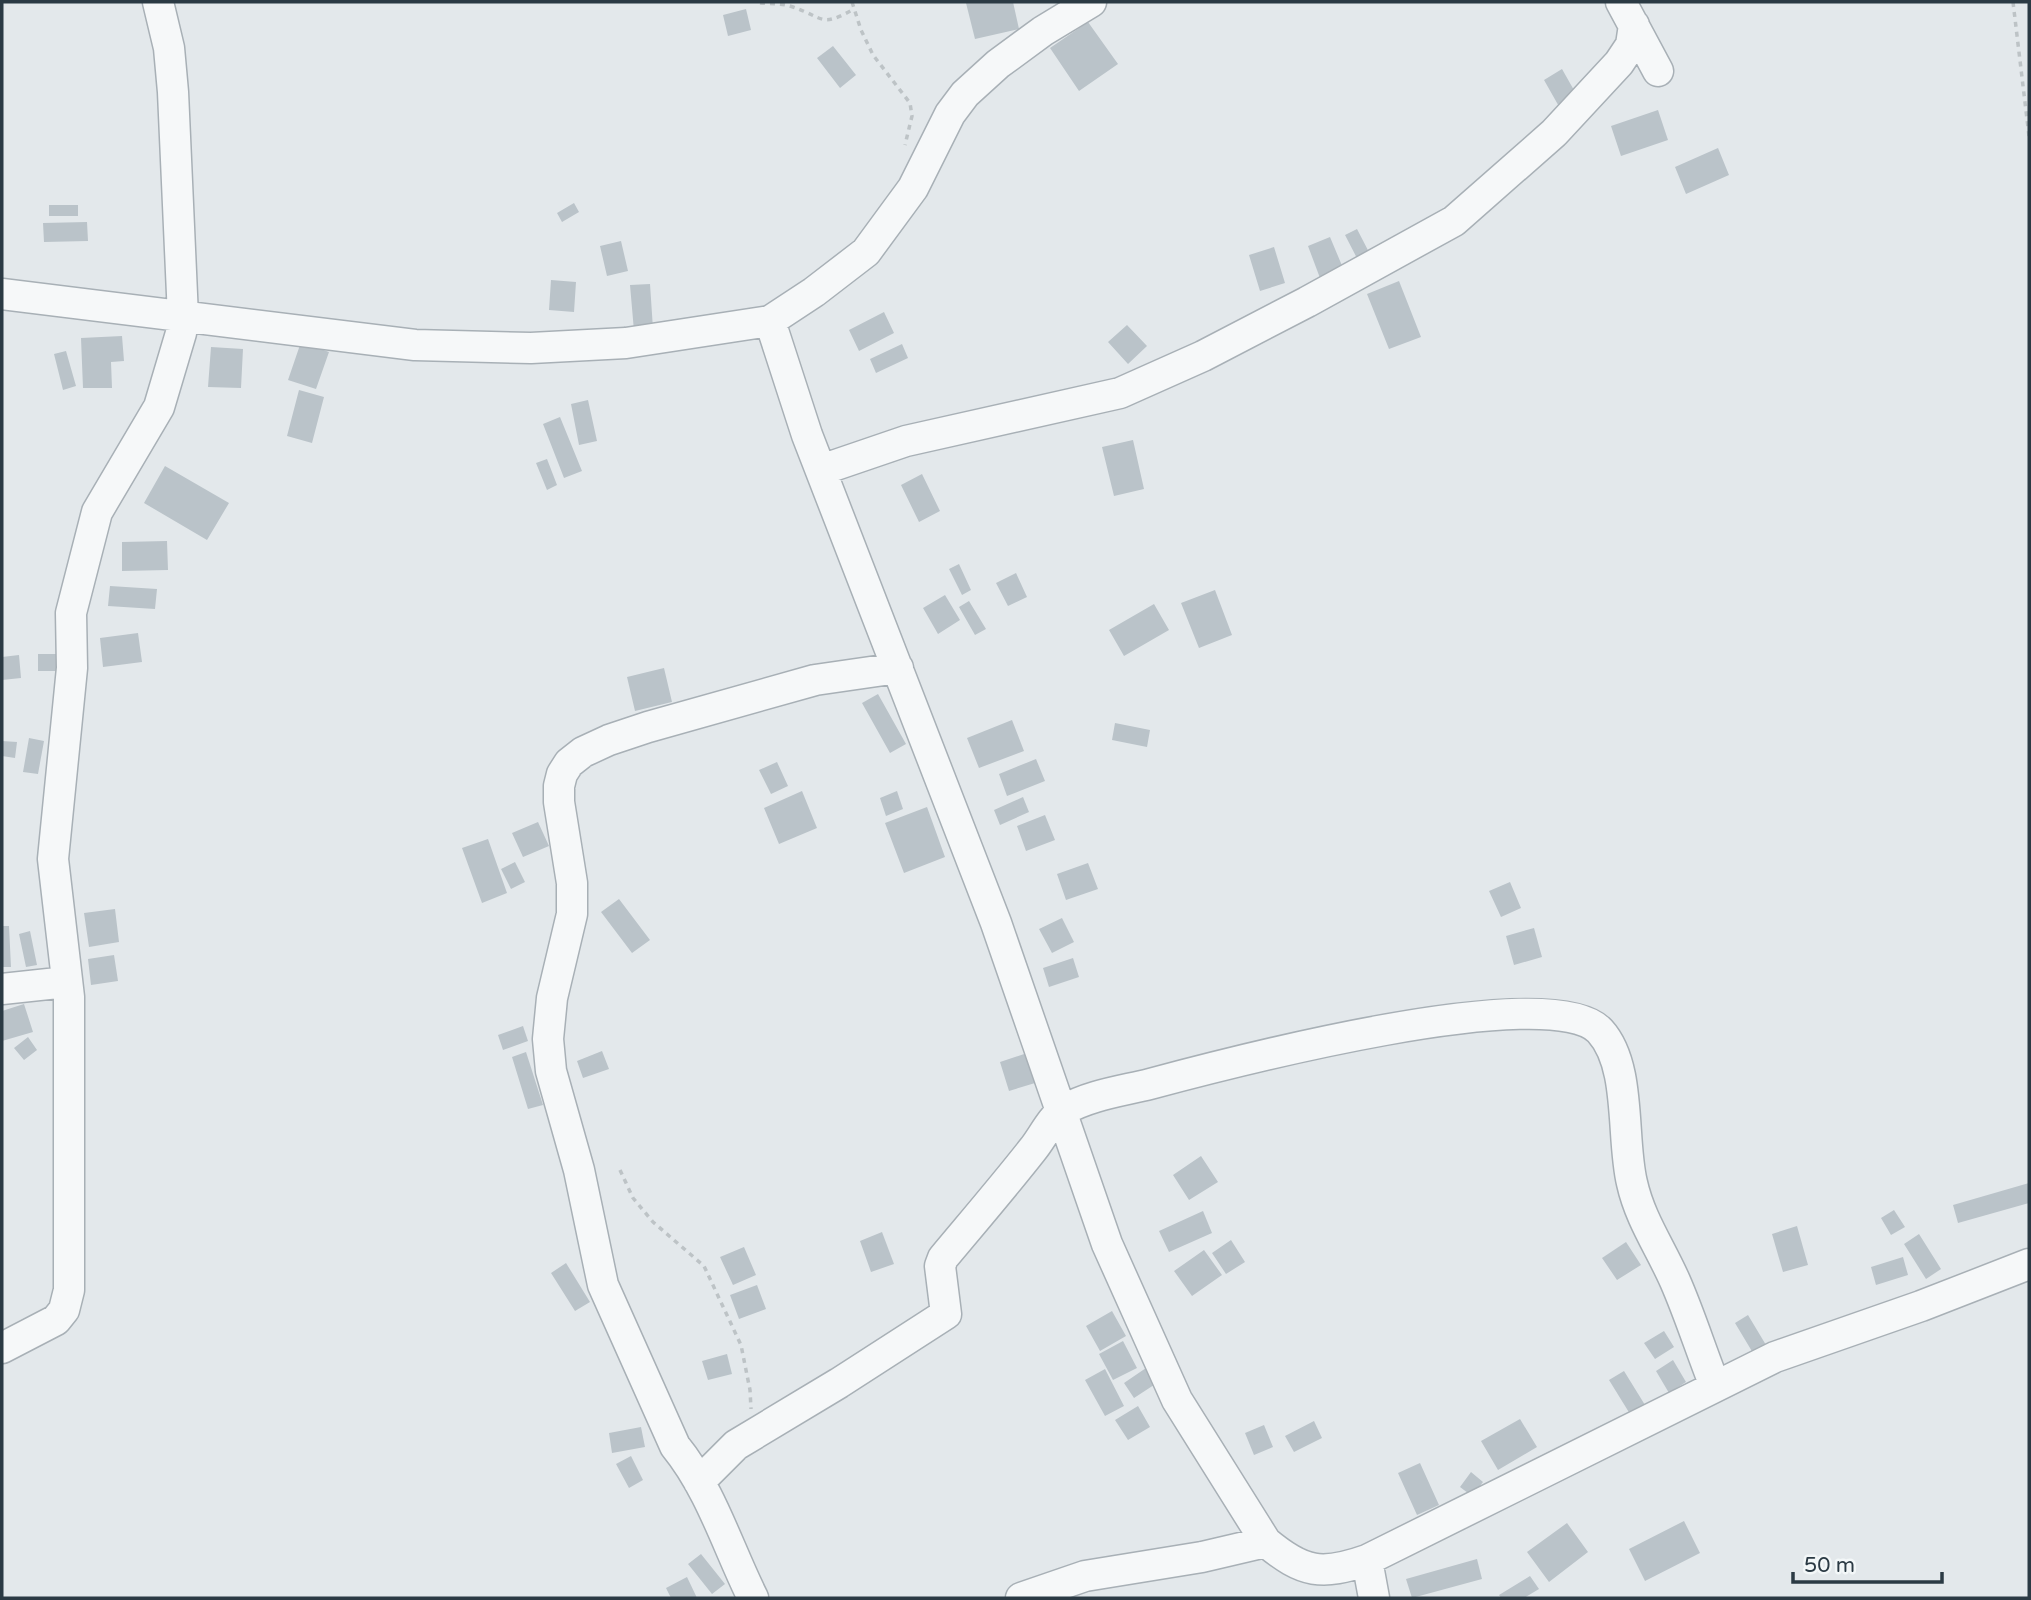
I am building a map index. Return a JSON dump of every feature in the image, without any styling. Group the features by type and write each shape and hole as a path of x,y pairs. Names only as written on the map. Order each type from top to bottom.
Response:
{"street":[{"path":"2,1348 56,1320 64,1310 69,1290 69,997 53,859 72,668 71,613 97,512 159,407 181,334 183,317 173,92 169,48 158,2"},
{"path":"2,294 415,345 531,348 626,343 771,321 866,252 913,188 950,114 965,94 998,64 1043,31 1091,2"},
{"path":"1627,14 1658,71"},
{"path":"821,470 906,441 1121,393 1203,356 1454,221 1554,133 1619,63 1631,45 1627,14"},
{"path":"771,321 807,435 996,923 1107,1244 1177,1400 1266,1542 1286,1558 1311,1569 1340,1570 1367,1560 1775,1357 1922,1306 2029,1264"},
{"path":"753,1598 699,1482 676,1446 603,1285 579,1170 551,1071 548,1039 552,998 572,914 572,883 559,803 559,786 569,763 583,752 609,740 715,706 815,680 898,668"},
{"path":"2,989 67,982"},
{"path":"699,1482 736,1445 946,1314 940,1266 943,1258 1062,1111 1101,1095 1252,1056 1371,1032 1463,1019 1541,1012 1584,1020 1600,1030 1619,1069 1626,1155 1642,1216 1676,1283 1715,1386"},
{"path":"1021,1598 1085,1576 1202,1557 1266,1542"},
{"path":"1367,1560 1374,1598"}],"path":[{"path":"852,2 873,55 906,96 911,108 904,153 913,188"},
{"path":"2013,2 2029,136"},
{"path":"760,3 787,5 825,21 837,19 854,9"},
{"path":"620,1170 634,1198 653,1222 704,1266 741,1345 750,1390 752,1436"}],"building":[{"path":"1013,2 1019,29 975,39 966,3"},
{"path":"746,9 751,30 728,36 723,15"},
{"path":"1088,22 1118,64 1079,91 1050,48"},
{"path":"833,46 856,75 840,88 817,58"},
{"path":"1562,69 1579,99 1561,110 1544,80"},
{"path":"1658,110 1668,140 1621,156 1611,126"},
{"path":"1718,148 1729,175 1686,194 1675,167"},
{"path":"574,203 579,212 562,222 557,213"},
{"path":"49,205 78,205 78,216 49,216"},
{"path":"87,222 88,241 44,242 43,223"},
{"path":"1357,229 1372,258 1360,264 1345,235"},
{"path":"1330,237 1343,268 1320,278 1308,246"},
{"path":"621,241 628,271 607,276 600,246"},
{"path":"1274,247 1285,283 1260,291 1249,255"},
{"path":"551,280 576,282 574,312 549,310"},
{"path":"1399,281 1421,337 1389,349 1367,294"},
{"path":"650,284 653,329 634,331 630,285"},
{"path":"884,312 894,333 859,351 849,330"},
{"path":"1127,325 1147,346 1128,364 1108,342"},
{"path":"122,336 124,361 111,362 112,388 83,388 81,338"},
{"path":"301,342 329,352 316,389 288,380"},
{"path":"902,344 908,358 876,373 870,359"},
{"path":"211,347 243,349 241,388 208,387"},
{"path":"66,351 76,386 63,390 54,354"},
{"path":"299,390 324,397 312,443 287,436"},
{"path":"588,400 597,441 579,445 571,404"},
{"path":"560,417 582,471 564,478 543,424"},
{"path":"1133,440 1144,489 1114,496 1102,447"},
{"path":"547,459 557,485 547,490 536,463"},
{"path":"165,466 229,503 207,540 144,503"},
{"path":"922,474 940,511 919,522 901,485"},
{"path":"167,541 168,570 122,571 122,542"},
{"path":"959,564 971,590 962,595 949,569"},
{"path":"1016,573 1027,597 1008,606 996,583"},
{"path":"110,586 157,589 155,609 108,606"},
{"path":"1215,590 1232,635 1199,648 1181,603"},
{"path":"945,595 960,620 938,634 923,608"},
{"path":"969,601 986,629 975,635 959,607"},
{"path":"1154,604 1169,630 1124,656 1109,630"},
{"path":"138,633 142,662 103,667 100,638"},
{"path":"38,654 62,654 62,671 38,671"},
{"path":"19,655 21,678 2,680 2,657"},
{"path":"664,668 672,702 635,711 627,677"},
{"path":"878,694 906,744 890,753 862,703"},
{"path":"1012,720 1024,751 979,768 967,738"},
{"path":"1115,723 1150,730 1147,747 1112,740"},
{"path":"29,738 44,741 38,774 23,772"},
{"path":"2,741 17,742 15,758 2,756"},
{"path":"1036,759 1045,781 1007,796 999,774"},
{"path":"777,762 788,786 771,794 759,770"},
{"path":"802,791 817,828 779,844 764,808"},
{"path":"897,791 903,809 886,816 880,798"},
{"path":"1023,797 1029,812 1000,825 994,810"},
{"path":"927,807 945,857 904,873 885,823"},
{"path":"1045,815 1055,840 1026,851 1017,826"},
{"path":"538,822 549,846 523,857 512,833"},
{"path":"488,839 507,893 482,903 462,848"},
{"path":"515,862 525,882 511,889 501,869"},
{"path":"1088,863 1098,889 1066,900 1057,874"},
{"path":"1510,882 1521,908 1501,917 1489,891"},
{"path":"619,899 650,940 632,953 601,912"},
{"path":"115,909 119,942 89,947 84,913"},
{"path":"1062,918 1074,942 1052,953 1039,929"},
{"path":"2,926 9,926 11,967 2,967"},
{"path":"1534,928 1542,957 1514,965 1506,936"},
{"path":"30,931 37,965 26,967 19,934"},
{"path":"114,955 118,981 91,985 88,959"},
{"path":"1073,958 1079,977 1049,987 1043,968"},
{"path":"24,1004 33,1032 2,1041 2,1011"},
{"path":"523,1026 528,1041 503,1050 498,1035"},
{"path":"28,1037 37,1050 24,1060 14,1048"},
{"path":"1036,1050 1045,1080 1009,1091 1000,1062"},
{"path":"602,1051 609,1069 583,1078 577,1061"},
{"path":"526,1052 543,1105 528,1109 512,1057"},
{"path":"1201,1156 1218,1182 1189,1200 1173,1175"},
{"path":"2029,1183 2029,1203 1958,1223 1953,1205"},
{"path":"1894,1210 1905,1227 1891,1235 1881,1218"},
{"path":"1203,1211 1212,1233 1169,1252 1159,1231"},
{"path":"1797,1226 1808,1265 1783,1272 1772,1234"},
{"path":"882,1232 894,1264 871,1272 860,1241"},
{"path":"1919,1234 1941,1269 1926,1279 1904,1244"},
{"path":"1231,1240 1245,1262 1226,1274 1212,1253"},
{"path":"1626,1242 1641,1265 1617,1280 1602,1258"},
{"path":"744,1247 756,1275 733,1285 720,1257"},
{"path":"1204,1250 1222,1275 1192,1296 1174,1271"},
{"path":"1903,1257 1908,1275 1876,1285 1871,1267"},
{"path":"566,1263 590,1302 575,1311 551,1273"},
{"path":"757,1285 766,1309 739,1319 730,1295"},
{"path":"1112,1311 1126,1336 1100,1351 1086,1326"},
{"path":"1748,1315 1766,1345 1753,1353 1735,1323"},
{"path":"1664,1331 1674,1347 1655,1359 1644,1343"},
{"path":"1123,1341 1137,1368 1113,1380 1099,1354"},
{"path":"727,1354 732,1374 708,1380 702,1361"},
{"path":"1673,1360 1686,1382 1669,1393 1656,1371"},
{"path":"1146,1368 1157,1383 1134,1398 1124,1383"},
{"path":"1105,1369 1124,1406 1105,1416 1085,1380"},
{"path":"1624,1371 1645,1405 1630,1414 1609,1380"},
{"path":"1138,1406 1150,1427 1128,1440 1115,1420"},
{"path":"1520,1419 1537,1447 1498,1470 1481,1441"},
{"path":"1314,1421 1322,1438 1294,1452 1285,1436"},
{"path":"1264,1425 1273,1447 1254,1455 1245,1433"},
{"path":"641,1427 645,1447 612,1453 609,1433"},
{"path":"631,1456 643,1480 629,1488 616,1464"},
{"path":"1420,1463 1439,1505 1417,1515 1398,1473"},
{"path":"1471,1472 1483,1482 1472,1496 1460,1487"},
{"path":"1684,1521 1700,1553 1645,1581 1629,1549"},
{"path":"1567,1523 1588,1552 1549,1582 1527,1552"},
{"path":"701,1554 725,1584 712,1594 688,1564"},
{"path":"1477,1559 1482,1579 1412,1598 1406,1579"},
{"path":"1530,1576 1539,1589 1524,1598 1501,1598 1499,1595"},
{"path":"687,1577 697,1598 671,1598 666,1588"}]}
